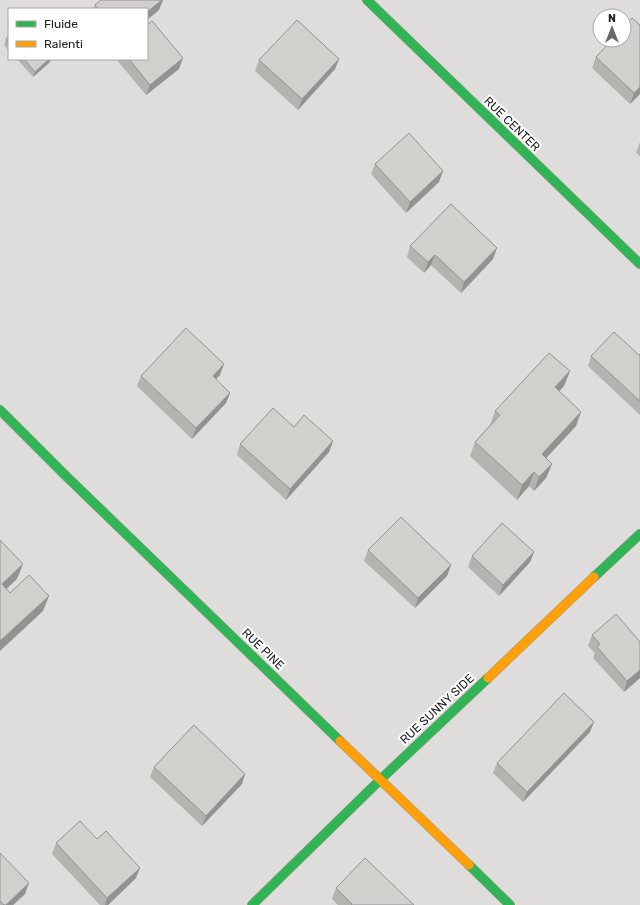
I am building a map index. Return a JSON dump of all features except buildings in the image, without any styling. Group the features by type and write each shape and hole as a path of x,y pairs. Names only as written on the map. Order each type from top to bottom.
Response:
{"street":[{"name":"RUE CENTER","path":"367,0 640,264"},
{"name":"RUE PINE","path":"0,410 66,476 510,905"},
{"name":"RUE SUNNY SIDE","path":"252,905 380,779 640,534"}],"shaded area":[{"path":"0,0 640,0 640,905 0,905"}],"traffic: fast":[{"path":"367,0 640,264"},
{"path":"0,410 66,476 340,741"},
{"path":"594,577 640,534"},
{"path":"252,905 381,779 488,678"},
{"path":"469,865 510,905"}],"traffic: slow":[{"path":"488,678 594,577"},
{"path":"340,741 469,865"}]}
